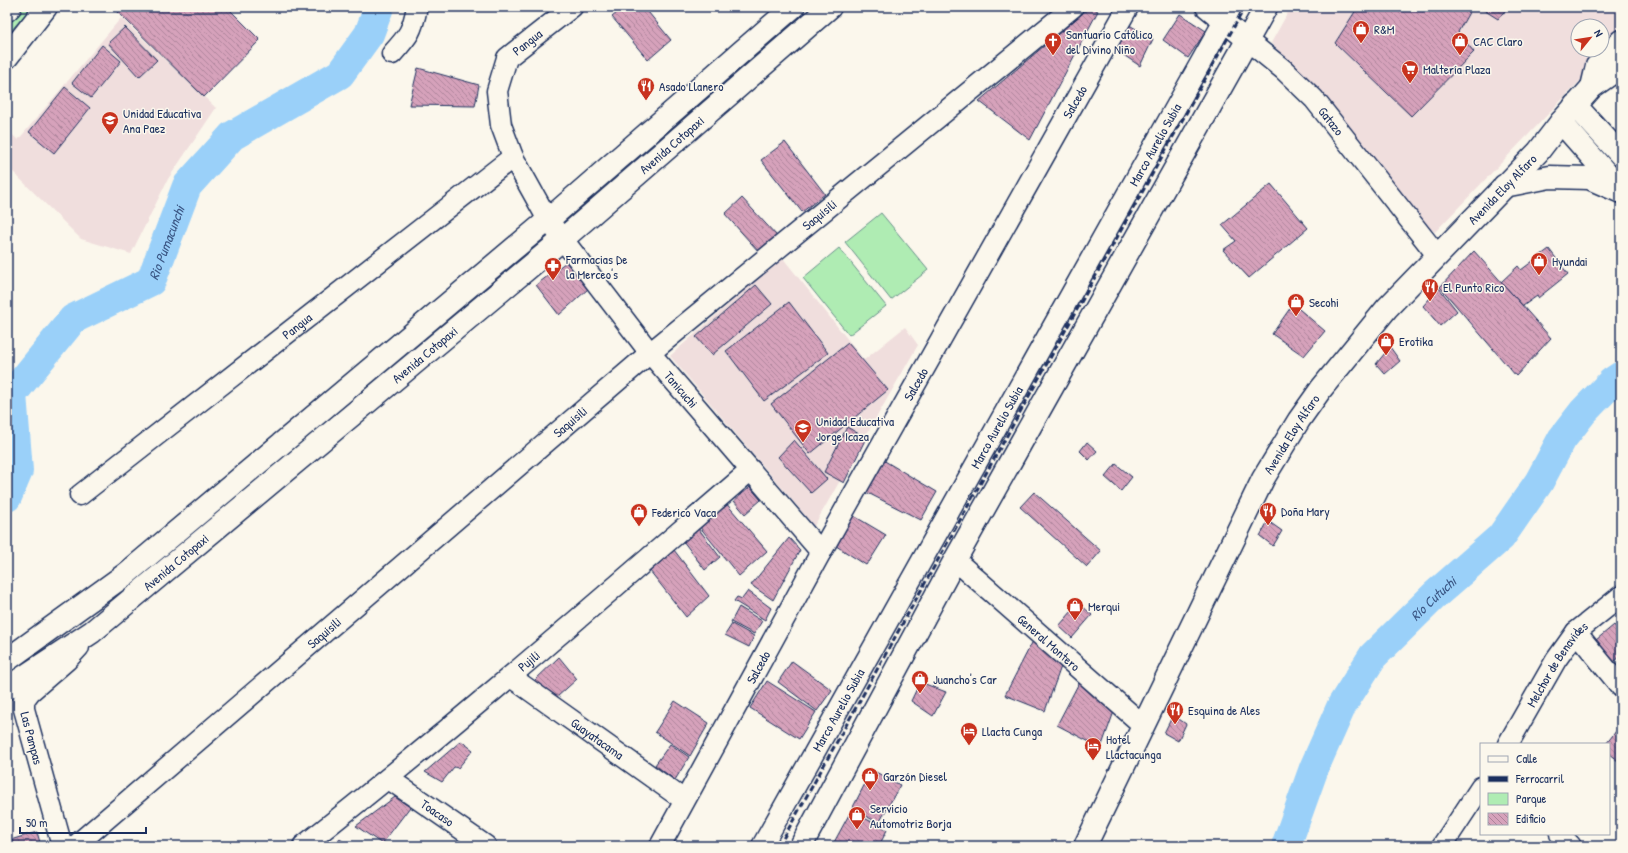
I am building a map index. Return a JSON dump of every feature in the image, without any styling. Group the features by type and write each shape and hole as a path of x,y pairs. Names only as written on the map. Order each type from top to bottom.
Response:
{"main road":[{"path":"7,10 10,7"},
{"path":"7,57 46,7"},
{"name":"Avenida Cotopaxi","path":"7,660 126,574 548,220 793,7"},
{"name":"Avenida Cotopaxi","path":"7,688 92,632 563,239 830,7"},
{"path":"801,846 955,560 1266,7"},
{"path":"762,34 779,52"},
{"name":"Avenida Eloy Alfaro","path":"1592,86 1597,66 1621,41"},
{"name":"Avenida Eloy Alfaro","path":"1085,846 1263,479 1299,420 1321,389 1388,308 1437,255 1538,152 1592,86 1612,73 1621,64"},
{"path":"1575,105 1621,155"},
{"path":"1561,122 1621,191"},
{"path":"1504,186 1550,177 1589,178 1621,191"}],"street":[{"path":"392,54 406,38 413,26 417,7"},
{"name":"Pangua","path":"548,220 513,157 501,125 497,90 507,58 572,7"},
{"name":"Saquisili","path":"75,846 650,354 1073,7"},
{"name":"Salcedo","path":"660,846 821,552 1128,7"},
{"name":"Gatazo","path":"1206,7 1227,14 1247,40 1284,70 1314,99 1437,255"},
{"name":"Marco Aurelio Subia","path":"762,846 1227,14"},
{"name":"Pangua","path":"80,495 513,157"},
{"name":"Tanicuchi","path":"548,220 650,354 821,552"},
{"name":"Pujili","path":"302,846 389,779 511,677 751,470"},
{"name":"General Montero","path":"955,560 1143,725"},
{"name":"Melchor de Benavides","path":"1509,743 1556,660 1576,632 1621,596"},
{"name":"Las Pampas","path":"62,846 24,709 24,700 30,692 67,660 92,632"},
{"path":"1576,632 1621,687"},
{"name":"Guayatacama","path":"511,677 684,800"},
{"name":"Toacaso","path":"389,779 486,846"},
{"path":"1449,842 1480,789"},
{"path":"1561,835 1571,846"}],"shaded area":[{"name":"Maltería Plaza","path":"1291,7 1621,7 1621,38 1610,49 1610,18 1570,18 1570,58 1602,58 1435,232 1421,223 1356,137 1271,43"},
{"name":"Unidad Educativa Ana Paez","path":"121,18 216,108 168,179 131,254 81,239 7,166 7,130 18,140"},
{"name":"Unidad Educativa Jorge Icaza","path":"782,257 864,360 905,327 918,345 814,526 670,356"}],"green space":[{"path":"18,7 32,7 7,35 7,20"},
{"path":"881,213 928,270 891,300 845,242"},
{"path":"839,248 886,306 849,335 803,278"}],"building":[{"path":"113,7 227,7 260,40 204,97"},
{"path":"624,7 644,7 671,40 648,60 612,17"},
{"name":"Santuario Católico del Divino Niño","path":"1090,7 1098,11 1030,140 979,101"},
{"name":"Maltería Plaza","path":"1358,7 1431,7 1434,10 1437,7 1472,7 1458,32 1474,52 1411,116 1335,43"},
{"path":"1479,7 1508,7 1498,19"},
{"path":"1180,14 1206,31 1188,58 1163,40"},
{"path":"1126,23 1153,39 1140,66 1110,46"},
{"path":"125,27 157,60 139,77 108,43"},
{"path":"102,45 121,61 91,98 72,83"},
{"path":"418,68 479,85 475,106 409,105"},
{"path":"65,87 90,108 54,153 29,132"},
{"path":"785,142 825,194 802,212 761,160"},
{"path":"1271,184 1308,228 1249,278 1223,250 1236,241 1222,225"},
{"path":"742,198 777,236 759,252 725,214"},
{"path":"1549,249 1568,274 1538,298 1537,296 1523,306 1501,282 1518,266 1521,270"},
{"path":"1474,251 1551,338 1516,376 1440,287"},
{"path":"566,262 588,289 559,315 536,285"},
{"path":"756,285 772,304 712,355 696,337"},
{"path":"1439,288 1457,311 1440,326 1423,306"},
{"path":"789,302 828,353 764,401 726,351"},
{"name":"Secohi","path":"1293,304 1325,331 1304,356 1272,334"},
{"path":"848,343 888,390 810,454 771,404"},
{"path":"1390,347 1400,361 1385,374 1376,364"},
{"path":"847,427 866,438 844,483 824,472"},
{"path":"794,440 827,479 811,493 778,457"},
{"path":"1087,442 1097,451 1089,460 1080,451"},
{"path":"883,460 937,492 921,520 866,492"},
{"path":"1116,464 1132,477 1121,491 1105,477"},
{"path":"750,487 761,500 745,514 734,501"},
{"path":"1034,492 1101,551 1087,567 1020,507"},
{"path":"725,502 767,551 739,576 699,526"},
{"path":"849,513 886,535 866,565 833,544"},
{"path":"1268,521 1282,531 1273,546 1260,536"},
{"path":"698,528 720,557 705,570 683,541"},
{"path":"789,538 800,550 773,600 751,585"},
{"path":"674,550 709,596 686,617 650,571"},
{"path":"748,591 771,608 765,620 734,601 737,597 742,599"},
{"name":"Merqui","path":"1079,603 1092,615 1072,638 1059,626"},
{"path":"739,607 762,621 754,634 731,622"},
{"path":"732,624 754,636 749,647 725,635"},
{"path":"1614,625 1621,633 1621,656 1608,667 1590,645"},
{"path":"1034,639 1063,661 1045,711 1005,695"},
{"path":"559,657 577,679 557,697 534,681"},
{"path":"792,661 832,690 817,711 778,682"},
{"path":"1082,677 1116,706 1101,748 1057,725"},
{"path":"767,681 816,712 799,739 750,708"},
{"path":"920,682 946,692 933,716 911,701"},
{"path":"675,701 709,723 690,756 655,732"},
{"path":"1173,715 1186,724 1178,741 1164,733"},
{"path":"1620,726 1621,756 1618,761 1610,755 1610,743 1607,743"},
{"path":"461,741 473,750 458,768 454,767 442,782 425,772"},
{"path":"670,744 689,757 675,780 655,765"},
{"path":"872,770 900,785 879,823 852,809"},
{"path":"395,797 410,807 382,844 356,826"},
{"path":"851,811 887,830 879,846 832,846"},
{"path":"37,832 41,846 7,846 7,841"},
{"path":"340,839 349,846 331,846"}],"waterway":[{"name":"Rio Pumacunchi","path":"7,497 18,471 12,394 73,319 151,281 187,186 232,136 340,74 369,34 379,7"},
{"name":"Río Cutuchi","path":"1286,846 1314,768 1342,705 1373,656 1436,594 1501,537 1539,482 1562,439 1583,412 1612,382 1621,376"}],"railway":[{"path":"779,846 1245,7"}],"place":[{"name":"R&M","path":"1361,44"},
{"name":"Santuario Católico del Divino Niño","path":"1053,56"},
{"name":"CAC Claro","path":"1460,56"},
{"name":"Maltería Plaza","path":"1410,84"},
{"name":"Asado Llanero","path":"646,101"},
{"name":"Unidad Educativa Ana Paez","path":"110,135"},
{"name":"Hyundai","path":"1539,276"},
{"name":"Farmacias De la Merceo's","path":"553,281"},
{"name":"El Punto Rico","path":"1430,302"},
{"name":"Secohi","path":"1296,317"},
{"name":"Erotika","path":"1386,356"},
{"name":"Unidad Educativa Jorge Icaza","path":"803,443"},
{"name":"Doña Mary","path":"1268,526"},
{"name":"Federico Vaca","path":"639,527"},
{"name":"Merqui","path":"1075,621"},
{"name":"Juancho's Car","path":"920,694"},
{"name":"Esquina de Ales","path":"1175,725"},
{"name":"Llacta Cunga","path":"969,746"},
{"name":"Hotel Llactacunga","path":"1093,761"},
{"name":"Garzón Diesel","path":"870,791"},
{"name":"Servicio Automotriz Borja","path":"857,830"}]}
